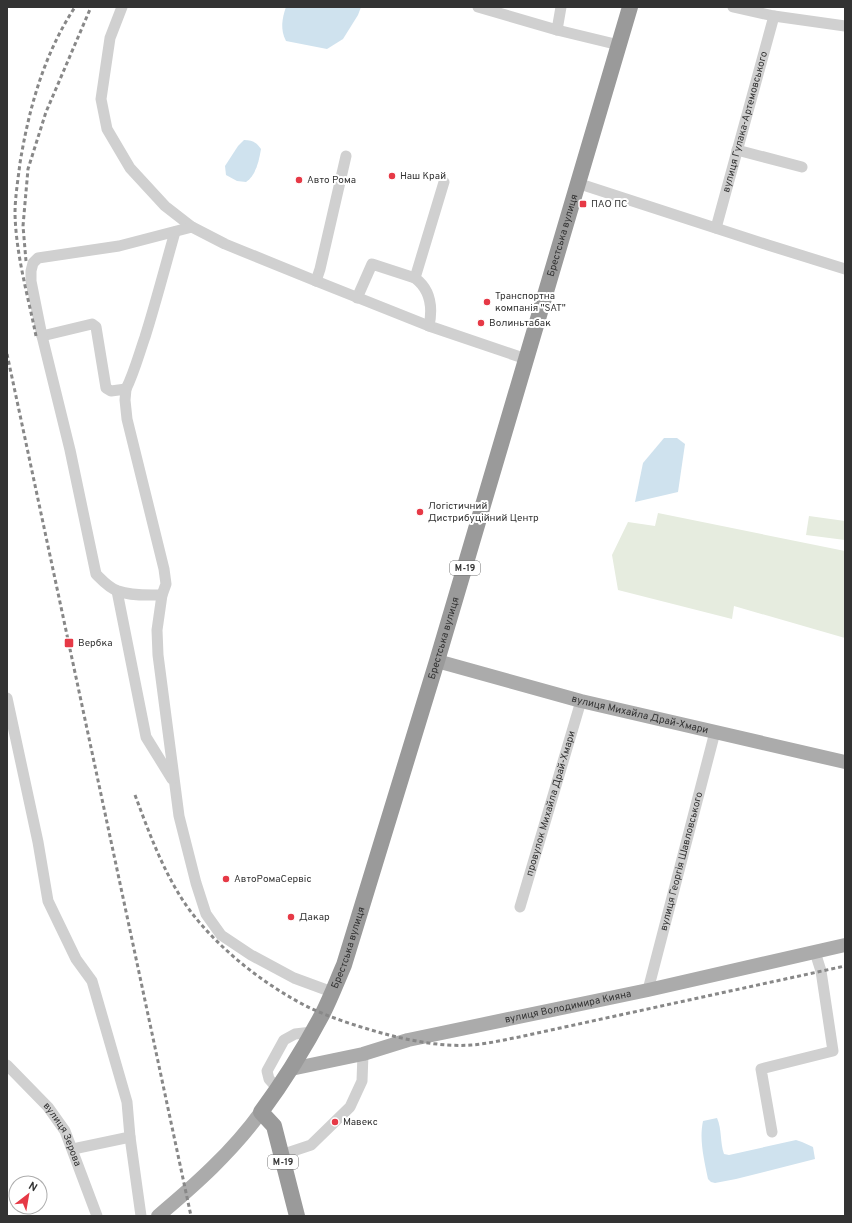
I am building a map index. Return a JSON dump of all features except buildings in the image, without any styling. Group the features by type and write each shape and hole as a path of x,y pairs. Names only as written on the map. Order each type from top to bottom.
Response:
{"highway":[{"name":"Брестська вулиця","path":"261,1112 278,1089 323,1013 346,957 438,661 577,183 630,7"},
{"name":"М-19","path":"261,1112 274,1126 297,1216"}],"main road":[{"name":"вулиця Михайла Драй-Хмари","path":"438,661 581,700 845,762"},
{"name":"вулиця Володимира Кияна","path":"290,1069 363,1054 408,1040 648,990 845,945"},
{"name":"Брестська вулиця","path":"158,1216 180,1198 233,1147 261,1112"}],"street":[{"path":"122,7 110,38 101,99 107,129 130,168 165,206 192,227 225,244 429,326 526,359"},
{"path":"478,7 557,30 619,45"},
{"path":"557,30 561,7"},
{"path":"733,7 774,16 845,26"},
{"name":"вулиця Гулака-Артемовського","path":"716,228 774,16"},
{"path":"737,150 802,167"},
{"path":"316,281 346,156"},
{"path":"415,278 444,182"},
{"path":"577,183 845,269"},
{"path":"162,595 131,594 116,591 96,574 70,450 42,336 31,271 33,263 38,258 119,246 192,227"},
{"path":"175,232 140,353 126,389 125,400 127,419 164,569 166,584 162,595 157,630 158,655 179,816 200,898 206,914 221,936 251,955 294,978 332,992"},
{"path":"357,298 372,264 415,278 427,292 431,303 432,313 429,326"},
{"path":"42,336 92,324 96,327 106,388 111,391 126,389"},
{"path":"116,591 146,737 174,783"},
{"path":"7,698 38,842 48,901 76,959 92,981 127,1102 130,1137 141,1216"},
{"name":"провулок Михайла Драй-Хмари","path":"520,907 581,700"},
{"name":"вулиця Георгія Шавловського","path":"648,990 715,732"},
{"path":"772,1132 762,1069 833,1051 821,971 816,952"},
{"path":"278,1089 269,1079 267,1070 284,1040 295,1034 312,1032"},
{"path":"281,1155 311,1145 350,1107 362,1081 363,1054"},
{"name":"вулиця Зерова","path":"7,1065 48,1107 65,1131 97,1216"},
{"path":"72,1149 130,1137"}],"shaded area":[{"path":"658,513 845,551 845,638 734,606 732,619 618,590 612,555 628,522 655,526"},
{"path":"809,516 845,521 845,540 806,535"}],"water":[{"path":"286,7 361,7 358,15 343,39 327,49 286,41 282,24"},
{"path":"244,140 254,142 261,149 255,172 246,182 237,181 226,175 225,166 238,146"},
{"path":"664,438 677,438 685,444 678,492 635,502 643,463"},
{"path":"717,1118 720,1127 724,1154 729,1155 796,1140 813,1147 815,1159 736,1179 715,1183 711,1182 708,1179 704,1157 702,1128 703,1121"}],"railway":[{"path":"36,336 18,245 15,214 17,188 28,122 39,82 55,43 75,7"},
{"path":"26,261 23,226 28,169 46,112 91,7"},
{"path":"7,354 191,1216"},
{"path":"135,795 146,825 173,885 191,912 230,954 277,989 310,1008 328,1016 395,1037 450,1045 489,1043 845,966"}],"place":[{"name":"Наш Край","path":"392,176"},
{"name":"Авто Рома","path":"299,180"},
{"name":"ПАО ПС","path":"583,204"},
{"name":"Транспортна компанія \"SAT\"","path":"487,302"},
{"name":"Волиньтабак","path":"481,323"},
{"name":"Логістичний Дистрибуційний Центр","path":"420,512"},
{"name":"Вербка","path":"69,643"},
{"name":"АвтоРомаСервіс","path":"226,879"},
{"name":"Дакар","path":"291,917"},
{"name":"Мавекс","path":"335,1122"}]}
